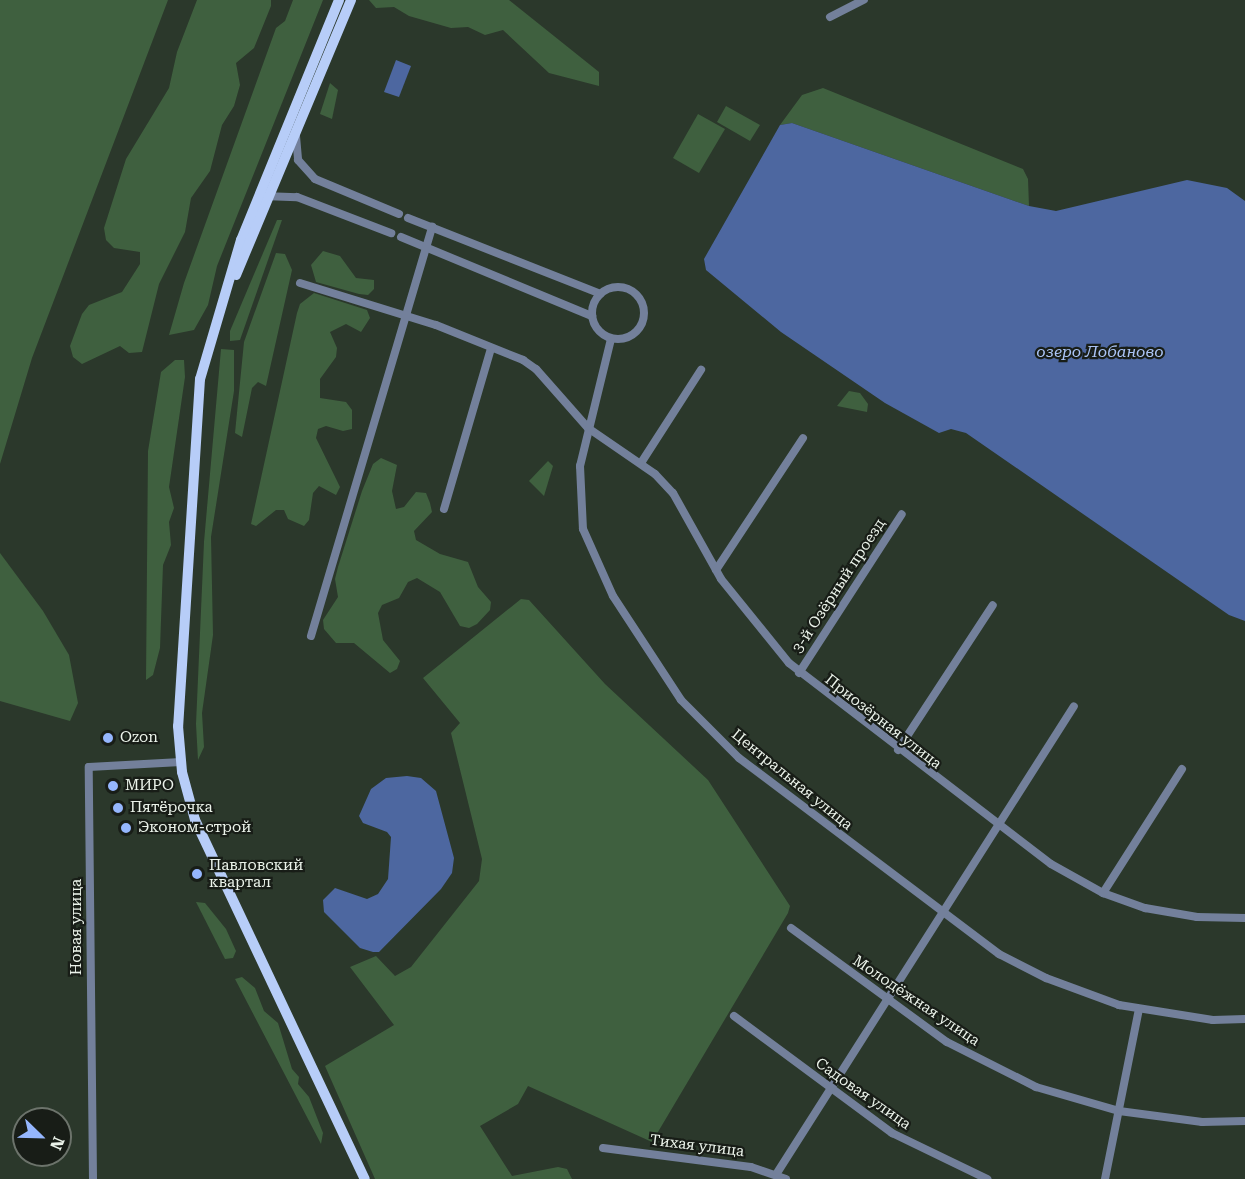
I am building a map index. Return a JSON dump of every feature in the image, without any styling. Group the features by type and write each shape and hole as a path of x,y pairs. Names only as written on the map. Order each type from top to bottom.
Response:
{"main road":[{"path":"339,0 223,302 200,379 181,636 181,762 188,800 204,843 365,1179"},
{"path":"264,196 296,131 351,0"}],"street":[{"path":"830,17 864,0"},
{"path":"296,131 298,159 315,179 399,214"},
{"path":"264,196 297,197 391,233"},
{"path":"408,218 601,294"},
{"path":"311,636 424,247 432,227"},
{"path":"401,237 592,316"},
{"name":"Приозёрная улица","path":"300,283 405,315 490,348 536,369 588,428 641,464 673,493 716,570 748,616 799,672 997,827 1051,864 1103,893 1164,913 1245,918"},
{"path":"615,287 626,288 640,299 644,311 635,333 624,339 611,339 596,328 592,316 601,294 615,287"},
{"name":"Центральная улица","path":"611,339 588,428 579,485 583,529 613,596 670,685 739,758 942,914 999,954 1085,995 1139,1010 1213,1020 1245,1019"},
{"path":"444,508 490,348"},
{"path":"641,464 701,370"},
{"path":"716,570 803,438"},
{"name":"3-й Озёрный проезд","path":"799,672 902,514"},
{"path":"898,750 993,605"},
{"path":"777,1173 1074,706"},
{"name":"Новая улица","path":"93,1179 90,767 181,762"},
{"path":"1103,893 1182,769"},
{"name":"Молодёжная улица","path":"791,928 887,1002 983,1063 1036,1087 1119,1111 1202,1122 1245,1121"},
{"path":"1105,1179 1139,1010"},
{"name":"Садовая улица","path":"734,1016 892,1133 987,1179"},
{"name":"Тихая улица","path":"603,1148 777,1173 786,1179"}],"green space":[{"path":"0,0 168,0 32,358 0,464"},
{"path":"197,0 271,0 271,6 254,48 236,63 240,85 234,106 222,125 210,171 191,198 185,232 159,284 142,352 129,353 120,346 82,364 73,357 70,346 82,314 89,305 122,292 140,264 140,252 114,248 106,240 104,228 126,159 169,88 177,52"},
{"path":"293,0 323,0 217,266 208,305 194,330 169,335 184,283 276,28 285,21"},
{"path":"369,0 509,0 599,72 599,86 549,73 503,30 485,35 468,27 451,28 409,16 394,7 376,8"},
{"path":"330,83 338,90 332,119 320,114"},
{"path":"823,88 1023,169 1028,179 1029,206 792,123 780,125 802,95"},
{"path":"726,106 760,125 750,141 717,122"},
{"path":"698,114 725,129 699,173 673,158"},
{"path":"277,220 282,220 240,340 230,341 230,331"},
{"path":"323,251 340,256 356,278 374,280 374,289 368,295 359,294 316,282 311,265"},
{"path":"276,253 285,254 292,270 266,386 258,382 252,388 242,437 235,433 244,342"},
{"path":"314,293 367,310 370,318 361,332 346,324 330,332 337,348 336,357 320,379 320,398 346,402 352,410 352,429 343,431 326,426 318,429 316,438 340,487 336,495 319,486 313,493 309,520 304,526 288,519 284,510 276,510 256,526 251,524 297,313 300,304"},
{"path":"221,349 234,350 234,391 211,537 213,635 202,713 204,747 198,760 196,724 204,542"},
{"path":"175,360 184,360 185,377 169,487 174,508 169,522 171,545 163,565 160,648 153,675 146,680 148,451 161,372"},
{"path":"849,391 860,393 868,404 867,412 837,406"},
{"path":"381,458 397,465 392,491 396,509 404,507 416,492 426,493 432,512 414,531 416,540 440,554 468,562 478,587 491,602 490,610 477,624 469,628 460,626 440,592 417,578 408,582 399,598 382,605 378,613 383,640 400,661 397,669 390,673 354,643 336,643 324,629 323,620 338,597 335,579 362,491 373,464"},
{"path":"548,461 553,466 544,496 529,481"},
{"path":"0,553 43,611 69,655 78,703 70,721 0,701"},
{"path":"521,599 529,600 605,684 708,780 790,906 788,913 652,1142 528,1086 518,1104 480,1126 512,1176 558,1167 567,1169 572,1179 375,1179 325,1066 394,1025 350,967 376,956 395,976 411,967 479,881 482,859 451,733 460,723 423,678"},
{"path":"196,902 205,903 226,929 236,951 233,958 225,959"},
{"path":"242,977 255,988 264,1011 278,1023 292,1069 299,1077 298,1084 309,1097 323,1133 321,1144 235,979"}],"water":[{"path":"396,60 411,66 399,97 384,92"},
{"name":"озеро Лобаново","path":"792,123 1029,206 1056,211 1187,180 1227,188 1245,201 1245,621 1229,615 966,433 951,429 939,433 885,403 781,332 706,270 704,259 780,125"},
{"path":"407,776 421,778 436,791 454,858 452,873 441,889 379,952 373,952 360,948 324,912 323,900 335,888 367,899 378,894 388,879 391,837 387,832 363,823 359,816 371,789 386,778"}],"place":[{"name":"Ozon","path":"108,738"},
{"name":"МИРО","path":"113,786"},
{"name":"Пятёрочка","path":"118,808"},
{"name":"Эконом-строй","path":"126,828"},
{"name":"Павловский квартал","path":"197,874"}]}
